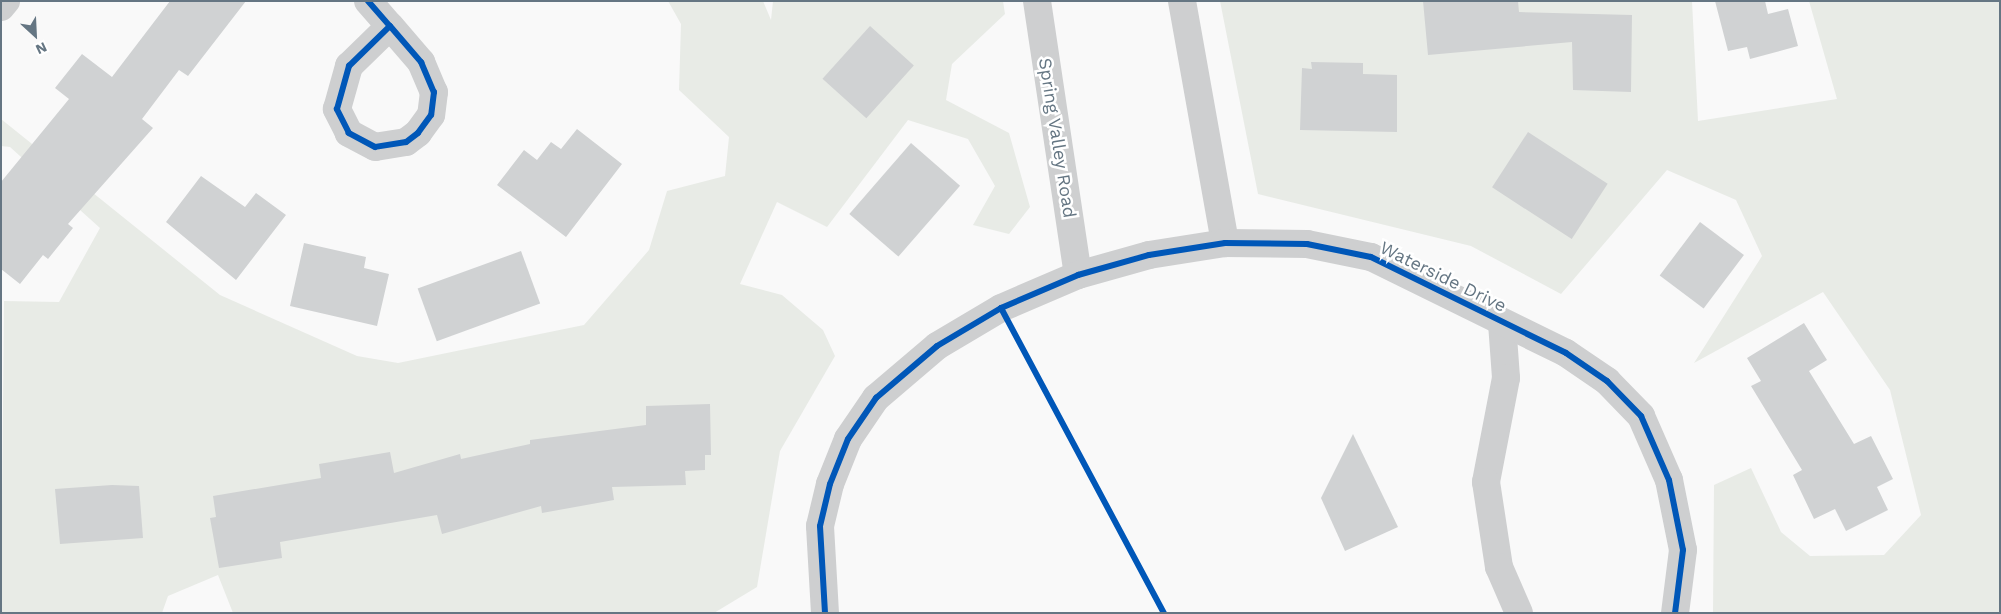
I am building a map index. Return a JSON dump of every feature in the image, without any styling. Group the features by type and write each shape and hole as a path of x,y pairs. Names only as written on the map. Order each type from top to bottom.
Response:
{"street":[{"path":"1,7 6,1"},
{"path":"368,1 390,26"},
{"name":"Spring Valley Road","path":"1037,1 1078,275"},
{"path":"1182,1 1225,243"},
{"name":"Waterside Drive","path":"825,613 820,526 830,484 848,439 876,398 937,346 1001,308 1078,275 1149,255 1225,243 1307,244 1371,257 1575,359 1607,381 1641,416 1660,455 1680,520 1682,559 1675,613"},
{"name":"Waterside Drive","path":"1502,323 1506,378 1486,482 1499,567 1519,613"}],"shaded area":[{"path":"668,1 763,1 771,20 773,1 1003,1 1005,14 952,64 946,100 1009,133 1030,207 1009,234 973,225 995,186 968,139 908,120 827,227 777,202 740,284 782,295 823,330 835,356 780,451 757,587 714,613 233,613 218,575 168,596 162,613 1,613 4,301 59,302 100,228 10,147 1,146 1,119 220,295 357,356 398,363 584,325 649,250 667,191 725,176 729,137 679,90 681,24"},
{"path":"1220,1 1692,1 1698,121 1837,99 1809,1 2000,1 2000,613 1713,613 1714,485 1751,468 1781,532 1810,556 1884,555 1921,515 1890,390 1823,292 1694,363 1762,256 1736,200 1667,170 1561,294 1471,246 1258,194"}],"building":[{"path":"170,1 246,1 188,76 179,70 142,119 153,128 68,224 73,228 48,259 43,255 20,284 1,269 1,182 69,99 55,88 82,54 112,77"},
{"path":"1423,1 1518,1 1519,12 1632,15 1631,92 1573,90 1572,42 1428,55"},
{"path":"1715,1 1765,1 1768,14 1788,9 1798,46 1750,59 1747,47 1728,51"},
{"path":"870,26 914,65 866,118 822,79"},
{"path":"1311,62 1363,63 1363,74 1397,75 1397,132 1300,130 1302,68 1312,69"},
{"path":"577,129 622,164 566,237 497,185 524,150 537,160 551,142 561,149"},
{"path":"1528,132 1608,184 1572,239 1492,187"},
{"path":"911,143 960,186 898,257 849,214"},
{"path":"201,176 245,207 256,193 286,215 236,280 166,222"},
{"path":"1700,222 1744,255 1704,309 1660,276"},
{"path":"304,243 366,257 364,268 389,274 377,326 290,306"},
{"path":"521,251 540,304 437,341 418,289"},
{"path":"1804,323 1827,360 1809,371 1854,444 1871,436 1893,479 1877,487 1888,510 1846,531 1835,509 1814,519 1793,475 1802,470 1751,386 1761,381 1747,358"},
{"path":"710,404 711,455 705,455 705,470 685,471 686,485 612,487 614,500 542,513 541,506 442,534 437,515 280,542 282,558 219,568 210,518 216,517 213,496 321,478 319,464 390,452 394,473 460,454 461,459 530,444 530,440 646,425 646,406"},
{"path":"1353,434 1398,527 1345,551 1321,498"},
{"path":"112,485 139,486 143,538 60,544 55,489"}],"cycle path":[{"path":"368,1 390,26 421,62 434,92 431,115 418,133 406,142 375,147 349,133 337,109 349,66 390,26"},
{"path":"825,613 820,526 830,484 848,439 876,398 937,346 1001,308 1078,275 1149,255 1225,243 1307,244 1371,257 1566,353 1607,381 1641,416 1669,480 1683,550 1675,613"},
{"path":"1001,308 1164,613"}]}
